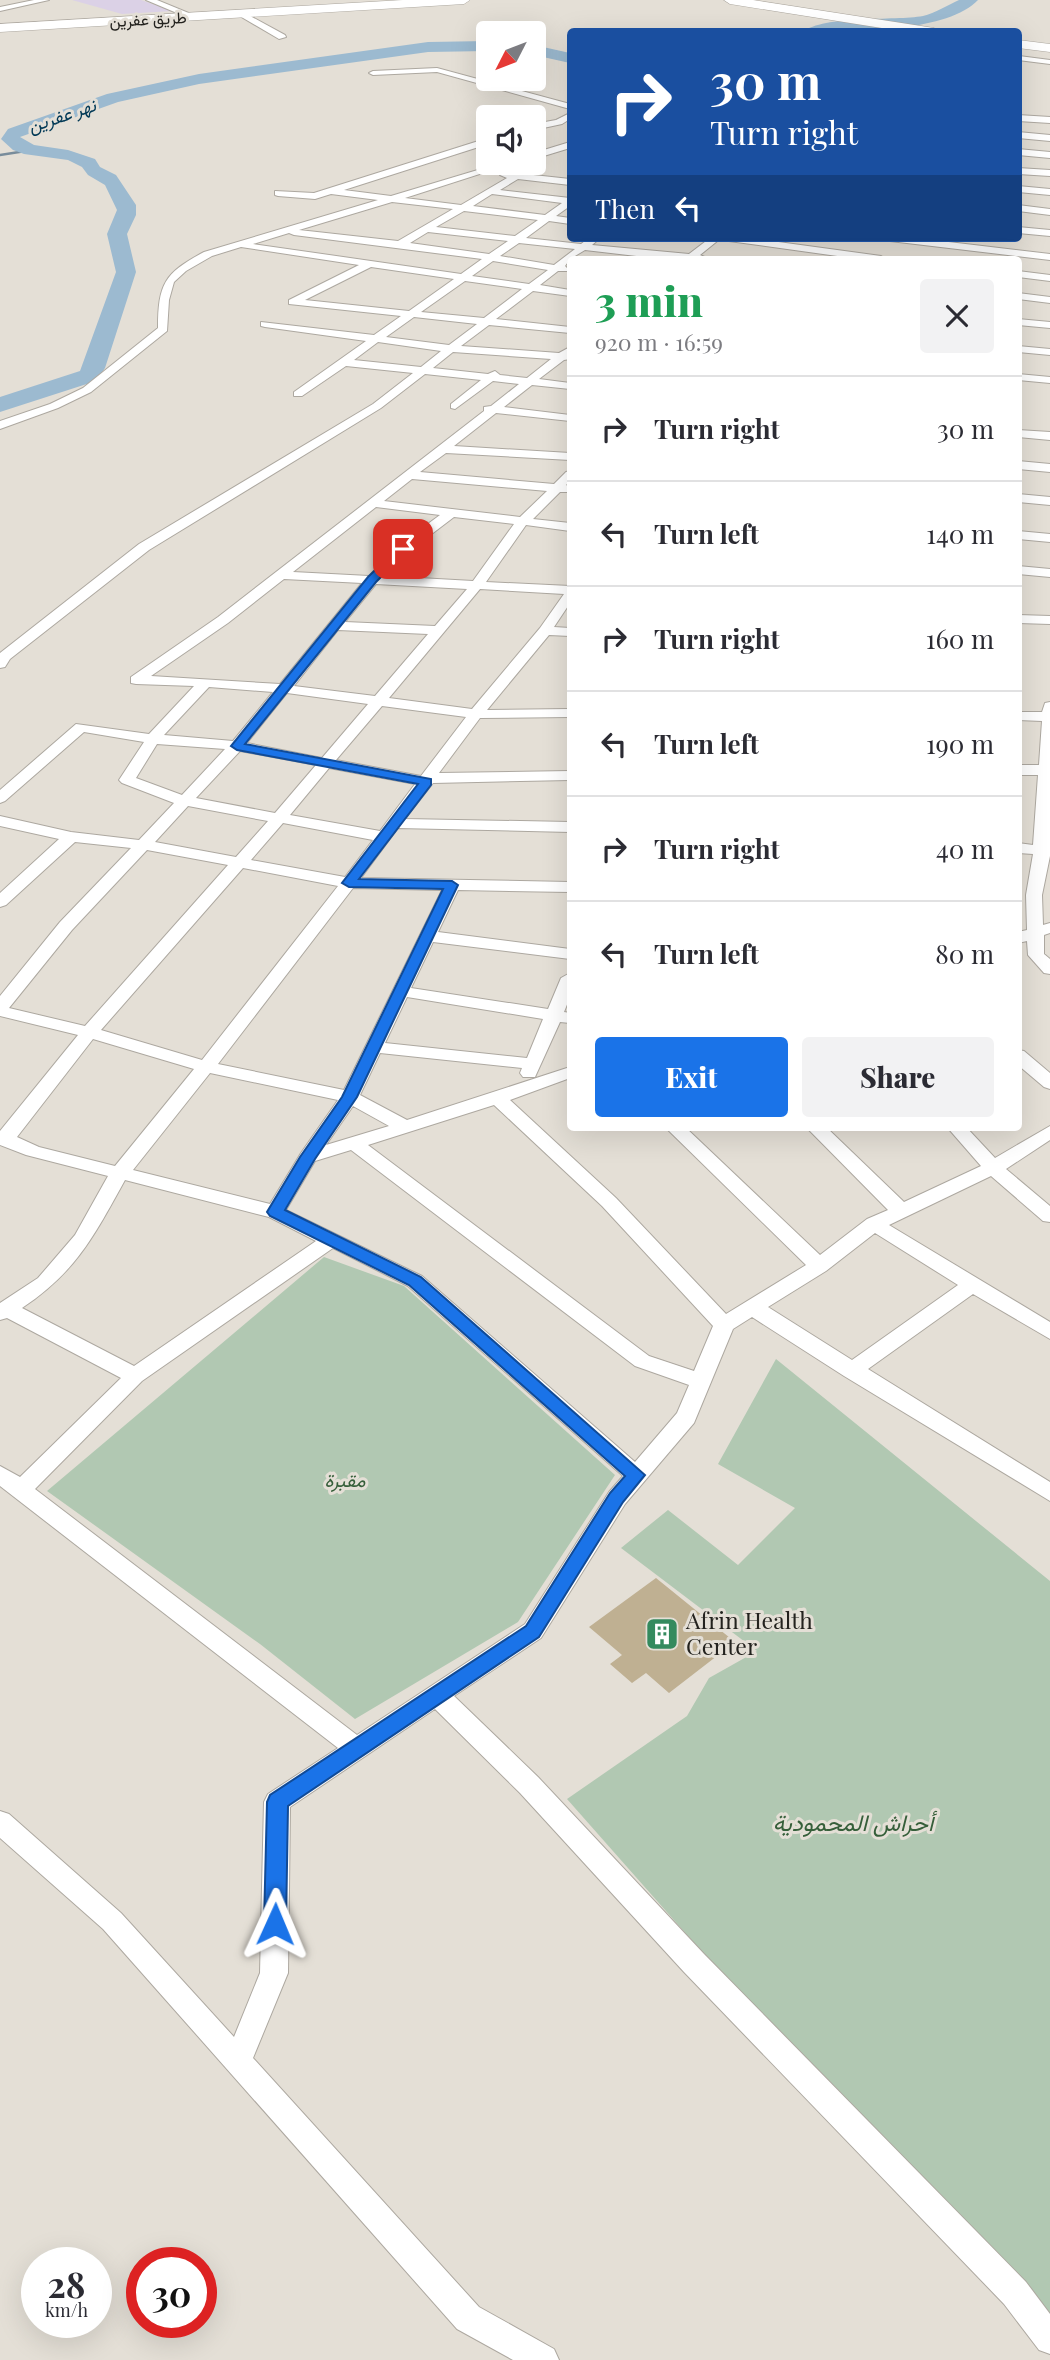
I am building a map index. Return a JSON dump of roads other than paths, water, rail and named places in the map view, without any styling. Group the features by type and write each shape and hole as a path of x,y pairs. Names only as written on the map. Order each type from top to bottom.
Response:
{"main road":[{"name":"طريق عفرين","path":"23,25 416,0"},
{"name":"طريق عفرين","path":"0,26 464,0"},
{"path":"722,0 909,28"},
{"path":"1026,45 1050,47"}],"street":[{"path":"0,10 45,0"},
{"path":"157,1 187,13"},
{"path":"0,10 23,25"},
{"path":"241,13 282,37"},
{"path":"248,27 261,25"},
{"path":"1022,58 1050,62"},
{"path":"373,73 437,70 567,106"},
{"path":"546,123 567,117"},
{"path":"1022,118 1050,120"},
{"path":"1022,135 1050,138"},
{"path":"278,192 315,196 476,145"},
{"path":"546,153 567,146"},
{"path":"461,149 476,151"},
{"path":"1022,152 1050,155"},
{"path":"546,159 558,161"},
{"path":"415,164 441,167"},
{"path":"454,169 476,172"},
{"path":"1022,171 1050,173"},
{"path":"0,425 54,406 87,390 163,329 166,285 177,271 208,254 476,173"},
{"path":"508,175 567,182"},
{"path":"517,176 369,264 293,302 567,330"},
{"path":"370,177 395,181"},
{"path":"408,183 457,188"},
{"path":"1022,189 1050,192"},
{"path":"469,190 567,202"},
{"path":"331,191 567,221"},
{"path":"298,394 567,204"},
{"path":"1022,208 1050,212"},
{"path":"425,229 676,256"},
{"path":"1022,230 1050,233"},
{"path":"285,231 400,244 567,270"},
{"path":"570,256 589,242"},
{"path":"694,256 711,242"},
{"path":"752,242 828,255"},
{"path":"916,242 1006,256"},
{"path":"241,244 567,293"},
{"path":"1022,256 1050,257"},
{"path":"0,664 4,657 144,547 377,406 567,259"},
{"path":"1022,274 1050,278"},
{"path":"1022,296 1050,300"},
{"path":"289,310 300,302"},
{"path":"277,317 265,324 452,349 519,355 567,355"},
{"path":"541,338 567,317"},
{"path":"1022,322 1050,325"},
{"path":"530,346 455,406 567,418"},
{"path":"1022,349 1050,352"},
{"path":"567,356 223,620 136,680 205,682 286,689 477,714 567,713"},
{"path":"343,362 567,386"},
{"path":"1022,377 1050,380"},
{"path":"1022,433 1050,436"},
{"path":"444,449 567,457"},
{"path":"1022,465 1050,468"},
{"path":"409,475 564,489"},
{"path":"564,489 523,521 477,585 279,818 89,1032 3,1139 33,1151 275,1212 415,1281 636,1475"},
{"path":"1022,498 1050,500"},
{"path":"372,503 567,527"},
{"path":"406,1127 350,1097 203,1066 0,1009 66,926 237,746 372,580 403,549 451,513"},
{"path":"1022,535 1050,538"},
{"path":"1022,570 1050,573"},
{"path":"281,575 567,592"},
{"path":"3,1311 45,1283 83,1239 119,1174 203,1066 272,985 477,714 545,631 567,597"},
{"path":"1022,620 1050,620"},
{"path":"334,626 438,630"},
{"path":"545,631 567,632"},
{"path":"205,682 153,739 127,780 184,801 279,818 389,830 567,827"},
{"path":"1022,716 1049,713 1046,851 1034,895 1036,955 1050,969"},
{"path":"0,798 81,727 153,739 237,746 428,780 566,776"},
{"path":"1022,770 1049,769"},
{"path":"0,821 71,837 145,845 349,883 567,887"},
{"path":"0,902 71,837"},
{"path":"1022,848 1046,851"},
{"path":"275,1212 308,1157 350,1097 372,1046 452,885"},
{"path":"427,936 567,954"},
{"path":"399,991 561,1017"},
{"path":"518,1093 561,1017 567,991"},
{"path":"372,1046 534,1064"},
{"path":"1022,1058 1050,1083"},
{"path":"308,1157 518,1093 567,1073"},
{"path":"498,1099 609,1202 724,1325"},
{"path":"678,1131 819,1266"},
{"path":"819,1131 902,1212"},
{"path":"960,1131 993,1168 1050,1216"},
{"path":"238,2061 274,1973 277,1802 533,1631 617,1497 686,1417 724,1325 819,1266 874,1224 993,1168 1050,1132"},
{"path":"354,1143 642,1361 700,1381"},
{"path":"874,1224 1050,1332"},
{"path":"22,1490 135,1376 331,1240"},
{"path":"851,1371 972,1285"},
{"path":"755,1308 851,1371 1050,1493"},
{"path":"3,1311 135,1376"},
{"path":"0,1474 356,1748"},
{"path":"436,1694 529,1785 694,1964 1015,2293 1050,2339"},
{"path":"0,1822 113,1921 467,2318 542,2360"}],"waterway":[{"name":"نهر عفرين","path":"834,28 928,20 971,0"},
{"name":"نهر عفرين","path":"0,405 88,376 94,368 126,272 117,234 127,210 124,200 111,182 79,158 19,146 10,139 14,133 113,98 199,79 428,47 476,46"},
{"name":"نهر عفرين","path":"546,53 567,57"},
{"path":"0,155 32,150"}],"place":[{"name":"Afrin Health Center","path":"662,1634"}],"park label":[{"name":"مقبرة","path":"345,1480"},
{"name":"أحراش المحمودية","path":"853,1823"}]}
